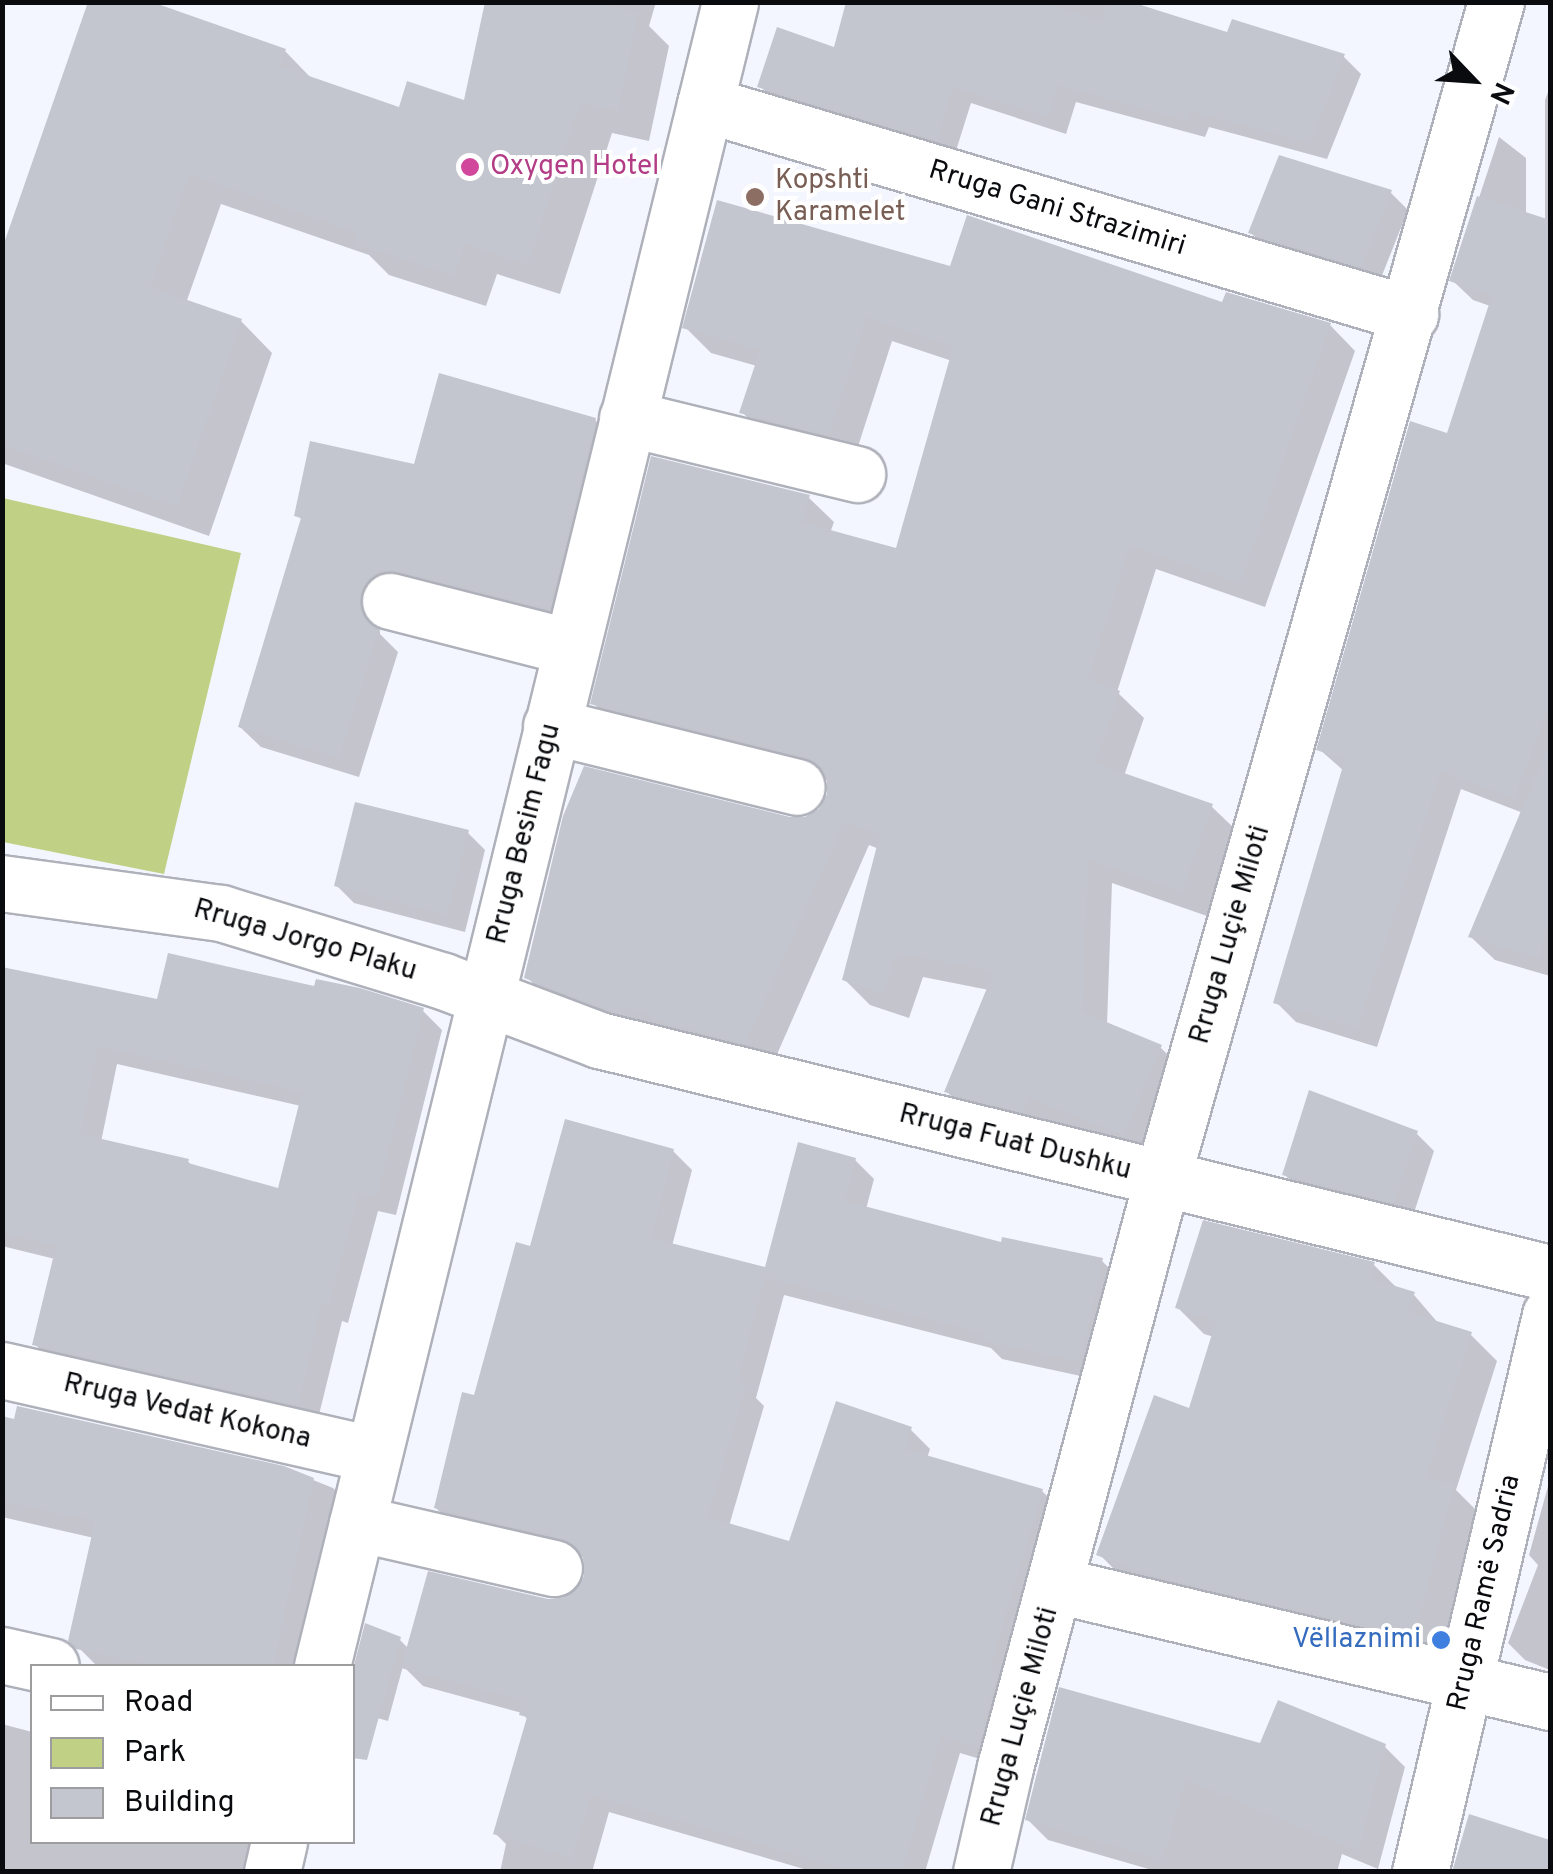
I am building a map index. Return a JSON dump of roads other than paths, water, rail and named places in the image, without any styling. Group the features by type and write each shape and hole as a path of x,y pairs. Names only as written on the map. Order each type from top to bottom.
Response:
{"street":[{"name":"Rruga Besim Fagu","path":"322,1664 730,2"},
{"name":"Rruga Luçie Miloti","path":"981,1872 1005,1768 1162,1179 1496,2"},
{"name":"Rruga Gani Strazimiri","path":"704,104 1410,314"},
{"path":"628,418 857,474"},
{"path":"390,601 570,647"},
{"path":"551,726 797,787"},
{"name":"Rruga Jorgo Plaku","path":"2,883 222,913 484,998"},
{"name":"Rruga Fuat Dushku","path":"484,998 599,1040 704,1068 1550,1274"},
{"name":"Rruga Ramë Sadria","path":"1420,1872 1550,1314"},
{"name":"Rruga Vedat Kokona","path":"2,1370 372,1454"},
{"path":"357,1522 554,1568"},
{"path":"1056,1586 1550,1702"},
{"path":"2,1655 42,1664"},
{"path":"272,1872 279,1844"}],"place":[{"name":"Oxygen Hotel","path":"470,167"},
{"name":"Kopshti Karamelet","path":"755,197"},
{"name":"Vëllaznimi","path":"1441,1640"}]}
